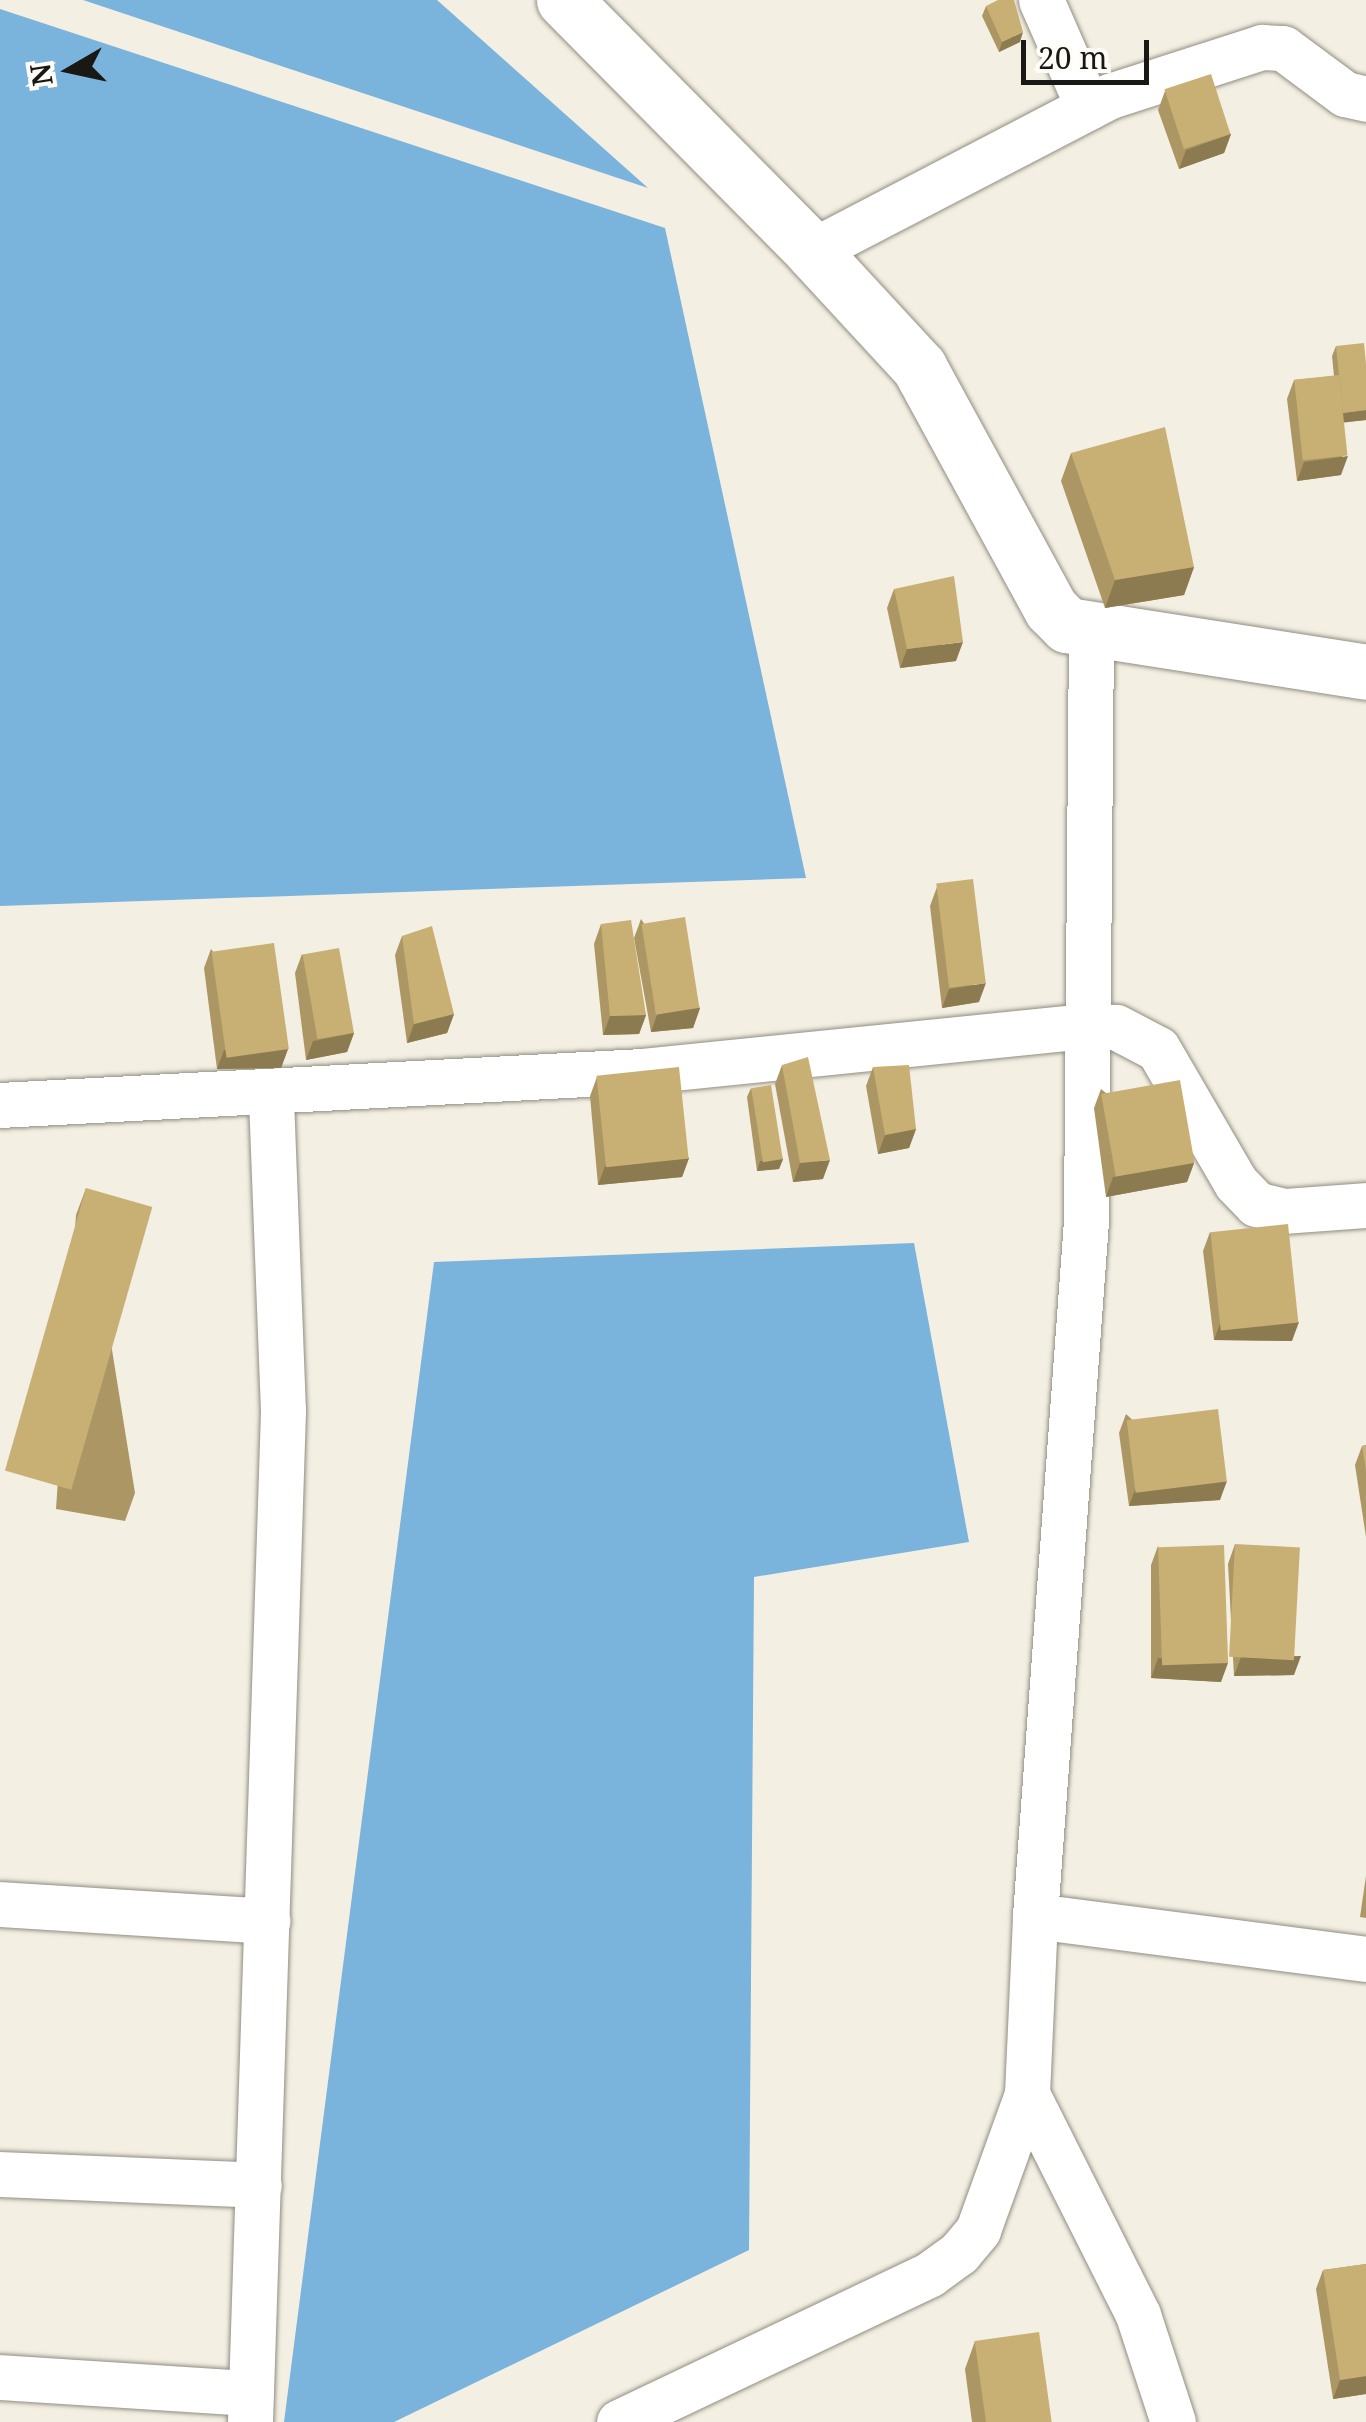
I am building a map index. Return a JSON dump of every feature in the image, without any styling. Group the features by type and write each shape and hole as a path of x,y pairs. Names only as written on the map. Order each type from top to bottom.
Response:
{"main road":[{"path":"564,0 812,251 919,367 1051,608 1067,625 1091,632 1366,672"}],"street":[{"path":"1040,0 1088,107"},
{"path":"812,251 1088,107 1262,46 1282,48 1346,94 1366,99"},
{"path":"619,2422 930,2274 959,2253 978,2230 1027,2094 1036,1916 1086,1221 1091,632"},
{"path":"0,1105 642,1071 1087,1026 1116,1027 1158,1050 1236,1183 1256,1204 1284,1211 1366,1204"},
{"path":"0,2377 250,2408 283,1411 271,1092"},
{"path":"0,1904 267,1921"},
{"path":"1036,1916 1366,1959"},
{"path":"1027,2094 1138,2315 1161,2374 1173,2422"},
{"path":"0,2174 259,2184"}],"water":[{"path":"83,0 437,0 648,188"},
{"path":"0,9 665,228 806,878 0,906"},
{"path":"914,1243 969,1542 754,1577 749,2250 394,2422 284,2422 434,1262"}],"building":[{"path":"998,0 1014,0 1023,32 1002,42 986,6"},
{"path":"1211,74 1230,134 1184,149 1164,89"},
{"path":"1364,343 1366,410 1343,413 1336,346"},
{"path":"1339,375 1347,456 1303,460 1294,380"},
{"path":"1165,427 1194,567 1115,580 1071,453"},
{"path":"954,576 963,642 907,649 894,589"},
{"path":"973,879 986,983 949,988 936,884"},
{"path":"685,917 699,1008 656,1015 642,924"},
{"path":"631,920 646,1015 610,1016 601,924"},
{"path":"432,926 454,1014 414,1024 402,936"},
{"path":"274,943 289,1049 227,1058 212,952"},
{"path":"339,948 354,1033 317,1039 303,954"},
{"path":"808,1057 830,1160 800,1163 782,1065"},
{"path":"909,1065 916,1129 885,1135 873,1067"},
{"path":"679,1067 689,1158 606,1167 596,1076"},
{"path":"1180,1080 1195,1163 1116,1177 1101,1094"},
{"path":"771,1085 783,1159 763,1162 751,1088"},
{"path":"86,1188 152,1207 71,1490 5,1471"},
{"path":"1288,1224 1298,1322 1221,1331 1210,1232"},
{"path":"1218,1409 1227,1481 1136,1493 1127,1420"},
{"path":"1235,1544 1300,1547 1294,1660 1229,1657"},
{"path":"1224,1545 1228,1663 1162,1665 1158,1547"},
{"path":"1366,2264 1366,2376 1340,2380 1323,2270"},
{"path":"1039,2332 1052,2422 986,2422 975,2341"}]}
